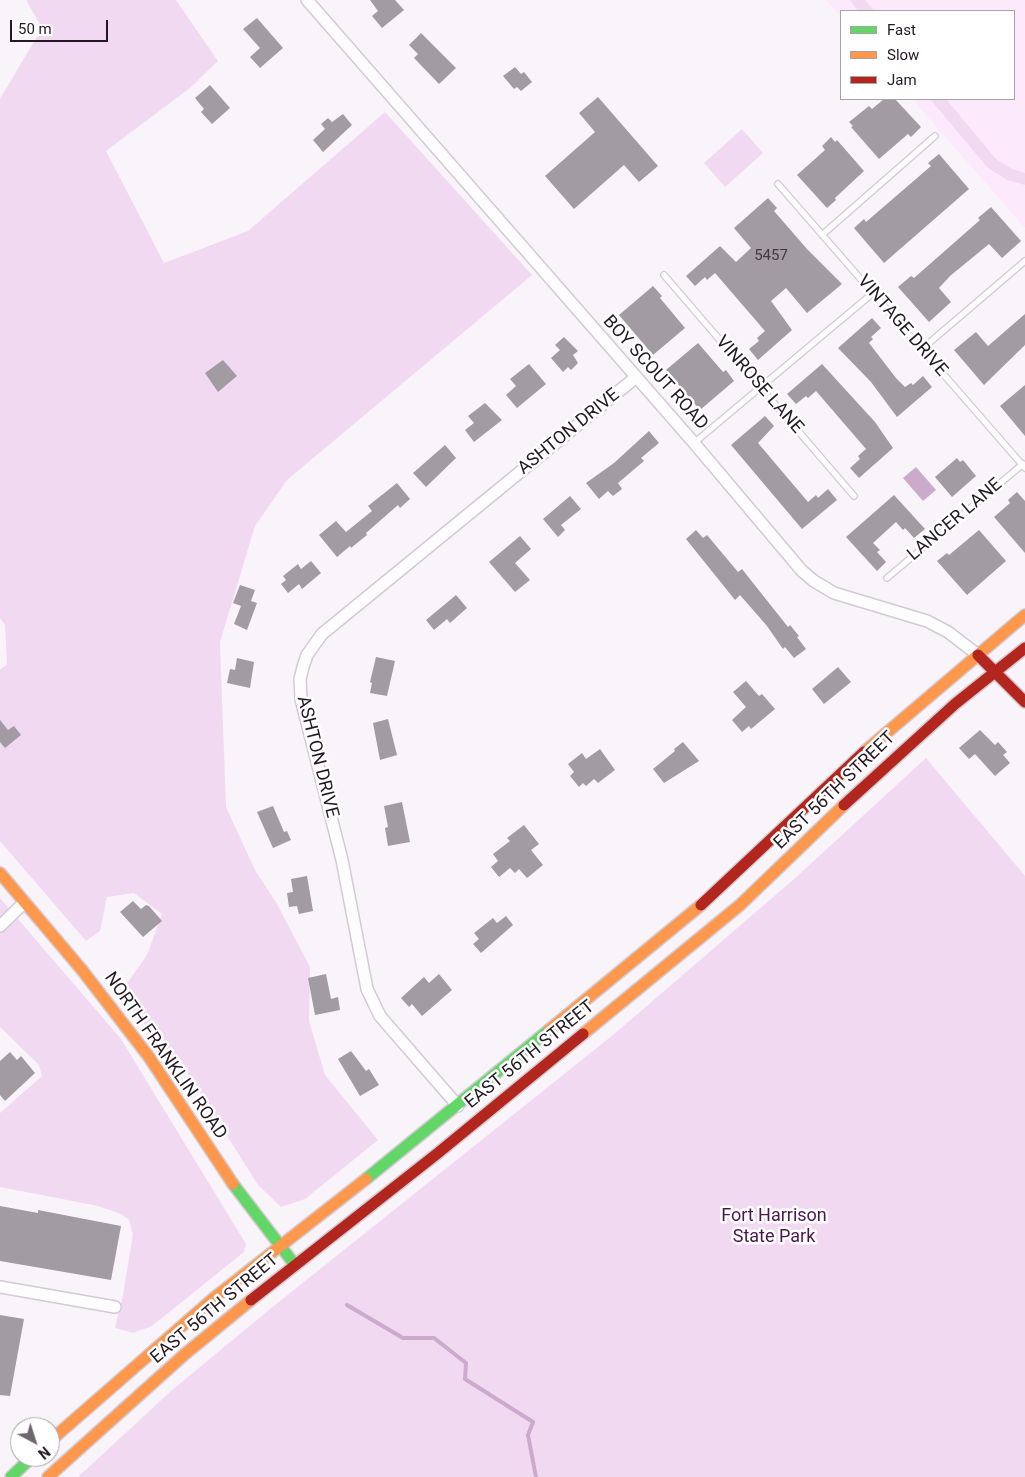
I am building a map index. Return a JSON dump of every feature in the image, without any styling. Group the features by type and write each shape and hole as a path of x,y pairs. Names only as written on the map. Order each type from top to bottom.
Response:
{"main road":[{"name":"EAST 56TH STREET","path":"60,1432 182,1324 278,1246 458,1106 718,890 863,752 1025,615"},
{"name":"EAST 56TH STREET","path":"48,1477 185,1354 438,1153 740,905 884,768 955,704 1025,648"},
{"name":"BOY SCOUT ROAD","path":"978,655 1025,702"},
{"name":"NORTH FRANKLIN ROAD","path":"0,872 82,970 149,1057 246,1204 295,1265"},
{"path":"11,1477 22,1467"}],"street":[{"name":"BOY SCOUT ROAD","path":"307,0 635,378 694,443 794,563 814,581 834,593 927,621 948,632 978,655"},
{"name":"ASHTON DRIVE","path":"458,1106 380,1016 367,989 342,860 301,699 300,680 303,667 307,655 322,634 635,378"},
{"path":"0,926 25,902"},
{"path":"0,1287 115,1307"}],"lane":[{"path":"822,234 935,136"},
{"name":"VINTAGE DRIVE","path":"778,184 1024,465"},
{"path":"922,350 1025,261"},
{"name":"VINROSE LANE","path":"664,275 854,496"},
{"path":"694,443 873,293"},
{"name":"LANCER LANE","path":"887,578 1024,465"}],"shaded area":[{"path":"826,0 1025,0 1025,228 913,100 1015,100 1015,10 840,10 840,16"},
{"path":"916,467 936,490 923,501 903,478"}],"green space":[{"path":"26,0 176,0 218,61 190,88 106,151 164,263 248,231 385,112 532,275 287,480 255,526 220,642 226,807 255,870 277,904 310,967 309,1021 325,1075 378,1140 305,1199 281,1207 258,1185 187,1072 119,995 147,955 162,914 134,893 107,897 100,931 86,941 0,841 0,669 7,665 5,625 0,618 0,99 42,28"},
{"path":"850,0 865,0 873,10 857,10"},
{"path":"931,100 947,100 996,159 1012,169 1025,173 1025,185 1007,180 988,168"},
{"path":"742,129 763,153 725,187 704,163"},
{"name":"Fort Harrison State Park","path":"926,758 1025,876 1025,1477 78,1477 171,1391 270,1309 613,1035 793,880"},
{"path":"0,898 121,1039 246,1244 244,1252 152,1326 133,1333 115,1328 123,1295 133,1234 129,1220 121,1214 98,1206 0,1187 0,1113 42,1076 39,1065 0,1027"}],"building":[{"path":"370,0 395,0 404,10 382,28 372,16 378,11"},
{"path":"257,18 283,48 260,68 250,57 260,48 243,29"},
{"path":"421,33 456,68 439,84 414,58 418,54 409,45"},
{"path":"515,67 521,74 524,72 532,82 521,91 517,87 514,89 503,76"},
{"path":"210,85 230,108 212,124 201,112 204,109 195,98"},
{"path":"598,97 658,166 639,182 624,165 574,209 545,176 595,132 579,113"},
{"path":"883,100 896,100 921,127 911,137 908,134 879,159 851,127 853,126 849,122 869,106 872,109"},
{"path":"343,114 352,125 323,152 313,140 325,129 321,124 328,118 332,122"},
{"path":"831,137 835,142 837,140 864,171 827,208 797,175 825,150 822,146"},
{"path":"939,154 969,189 884,263 854,228 864,219 866,222 931,166 928,163"},
{"path":"768,198 777,208 774,211 807,249 842,284 807,313 786,288 771,301 792,330 758,360 749,349 759,341 757,338 765,331 715,273 707,280 705,277 695,286 686,276 720,246 736,262 751,248 734,228"},
{"path":"991,207 1021,241 1002,258 989,244 950,276 939,288 951,302 929,322 898,287 911,276 914,278 980,220 978,218"},
{"path":"653,286 662,296 660,298 685,328 653,355 619,315"},
{"path":"1025,314 1025,345 984,385 954,350 976,332 988,346"},
{"path":"872,318 881,328 871,337 873,339 869,343 896,378 905,387 911,383 913,385 923,376 932,387 897,417 871,382 838,348"},
{"path":"564,337 578,351 573,355 578,363 571,370 568,367 563,372 551,358 560,350 555,345"},
{"path":"698,343 723,372 726,370 734,381 700,410 666,370"},
{"path":"223,360 237,376 218,392 205,373"},
{"path":"529,364 546,384 517,408 506,395 516,386 510,379"},
{"path":"822,364 875,422 893,448 859,478 850,468 860,459 858,456 866,449 816,391 808,398 806,396 796,404 787,394"},
{"path":"1025,385 1025,436 1000,406"},
{"path":"485,403 502,420 474,442 465,430 474,423 468,416"},
{"path":"765,416 774,426 758,443 808,502 816,495 818,498 828,489 837,500 802,529 731,445"},
{"path":"649,431 659,443 641,458 644,461 618,483 622,489 613,496 608,491 599,499 586,483 614,463"},
{"path":"445,445 456,458 426,487 413,473"},
{"path":"957,458 960,462 963,460 976,476 952,497 935,477"},
{"path":"397,483 410,499 400,508 398,505 366,533 367,535 337,557 319,535 336,521 346,532 372,511 368,506"},
{"path":"1017,492 1025,501 1025,553 994,517 1010,503 1008,500"},
{"path":"894,495 925,529 914,538 896,522 873,543 880,550 877,552 886,562 877,571 846,537"},
{"path":"570,496 581,509 561,525 565,530 558,537 543,519"},
{"path":"696,530 703,538 707,535 738,572 742,569 788,627 790,625 799,636 797,637 806,649 794,658 785,647 783,649 767,626 740,595 735,600 686,539"},
{"path":"979,530 1006,561 967,595 937,561 947,553 949,555"},
{"path":"520,536 531,549 515,563 530,580 515,592 489,562"},
{"path":"311,561 321,573 302,589 299,584 288,593 281,584 286,580 283,576 298,564 301,569"},
{"path":"240,585 255,590 251,601 257,603 247,630 234,624 241,606 233,603"},
{"path":"456,595 467,608 450,623 447,619 434,630 426,620"},
{"path":"376,657 395,661 387,696 370,693 372,683 370,682"},
{"path":"237,658 254,662 250,688 227,683 230,669 235,670"},
{"path":"838,667 851,682 824,704 812,689"},
{"path":"746,681 759,696 762,694 775,709 751,729 749,726 742,732 732,720 746,707 733,692"},
{"path":"388,719 397,755 380,760 373,723"},
{"path":"0,720 8,730 14,726 21,735 5,748 0,742"},
{"path":"980,730 995,745 998,742 1007,752 1003,755 1010,763 995,776 975,754 969,759 959,748"},
{"path":"683,742 699,761 664,783 653,769"},
{"path":"600,749 615,770 598,783 594,779 586,786 583,783 579,787 570,776 574,772 568,764 582,753 586,759"},
{"path":"402,802 410,842 388,846 385,828 388,827 384,806"},
{"path":"273,806 284,832 287,831 291,840 273,848 257,812"},
{"path":"524,825 539,844 531,850 543,865 527,878 519,869 515,873 510,868 499,877 491,867 498,861 493,854 510,841 507,838"},
{"path":"307,876 313,911 299,914 297,906 289,907 287,893 293,892 291,879"},
{"path":"133,901 141,909 146,905 149,906 162,921 143,937 120,912"},
{"path":"506,916 513,925 481,953 473,944 479,939 474,933 493,918 497,923"},
{"path":"326,974 331,999 338,997 340,1010 315,1015 308,978"},
{"path":"439,974 452,990 422,1016 412,1004 409,1007 401,998 424,977 429,983"},
{"path":"351,1051 366,1071 369,1069 379,1085 360,1096 338,1059"},
{"path":"10,1052 17,1060 21,1056 35,1073 5,1101 0,1095 0,1061"},
{"path":"0,1206 38,1213 38,1210 121,1226 111,1280 0,1261"},
{"path":"0,1315 24,1319 10,1396 0,1395"}],"waterway":[{"path":"347,1305 403,1338 434,1338 466,1363 465,1379 533,1422 528,1435 536,1477"}],"traffic: fast":[{"path":"366,1179 549,1030"},
{"path":"233,1184 295,1265"},
{"path":"11,1477 22,1467"}],"traffic: slow":[{"path":"864,752 1025,615"},
{"path":"583,1034 740,905 844,805"},
{"path":"0,873 82,970 149,1057 233,1184"},
{"path":"549,1030 701,905"},
{"path":"60,1432 214,1298 366,1179"},
{"path":"48,1477 185,1354 251,1300"}],"traffic: jam":[{"path":"844,805 955,704 1025,648"},
{"path":"978,655 1025,702"},
{"path":"701,905 864,752"},
{"path":"251,1300 438,1153 583,1034"}]}
